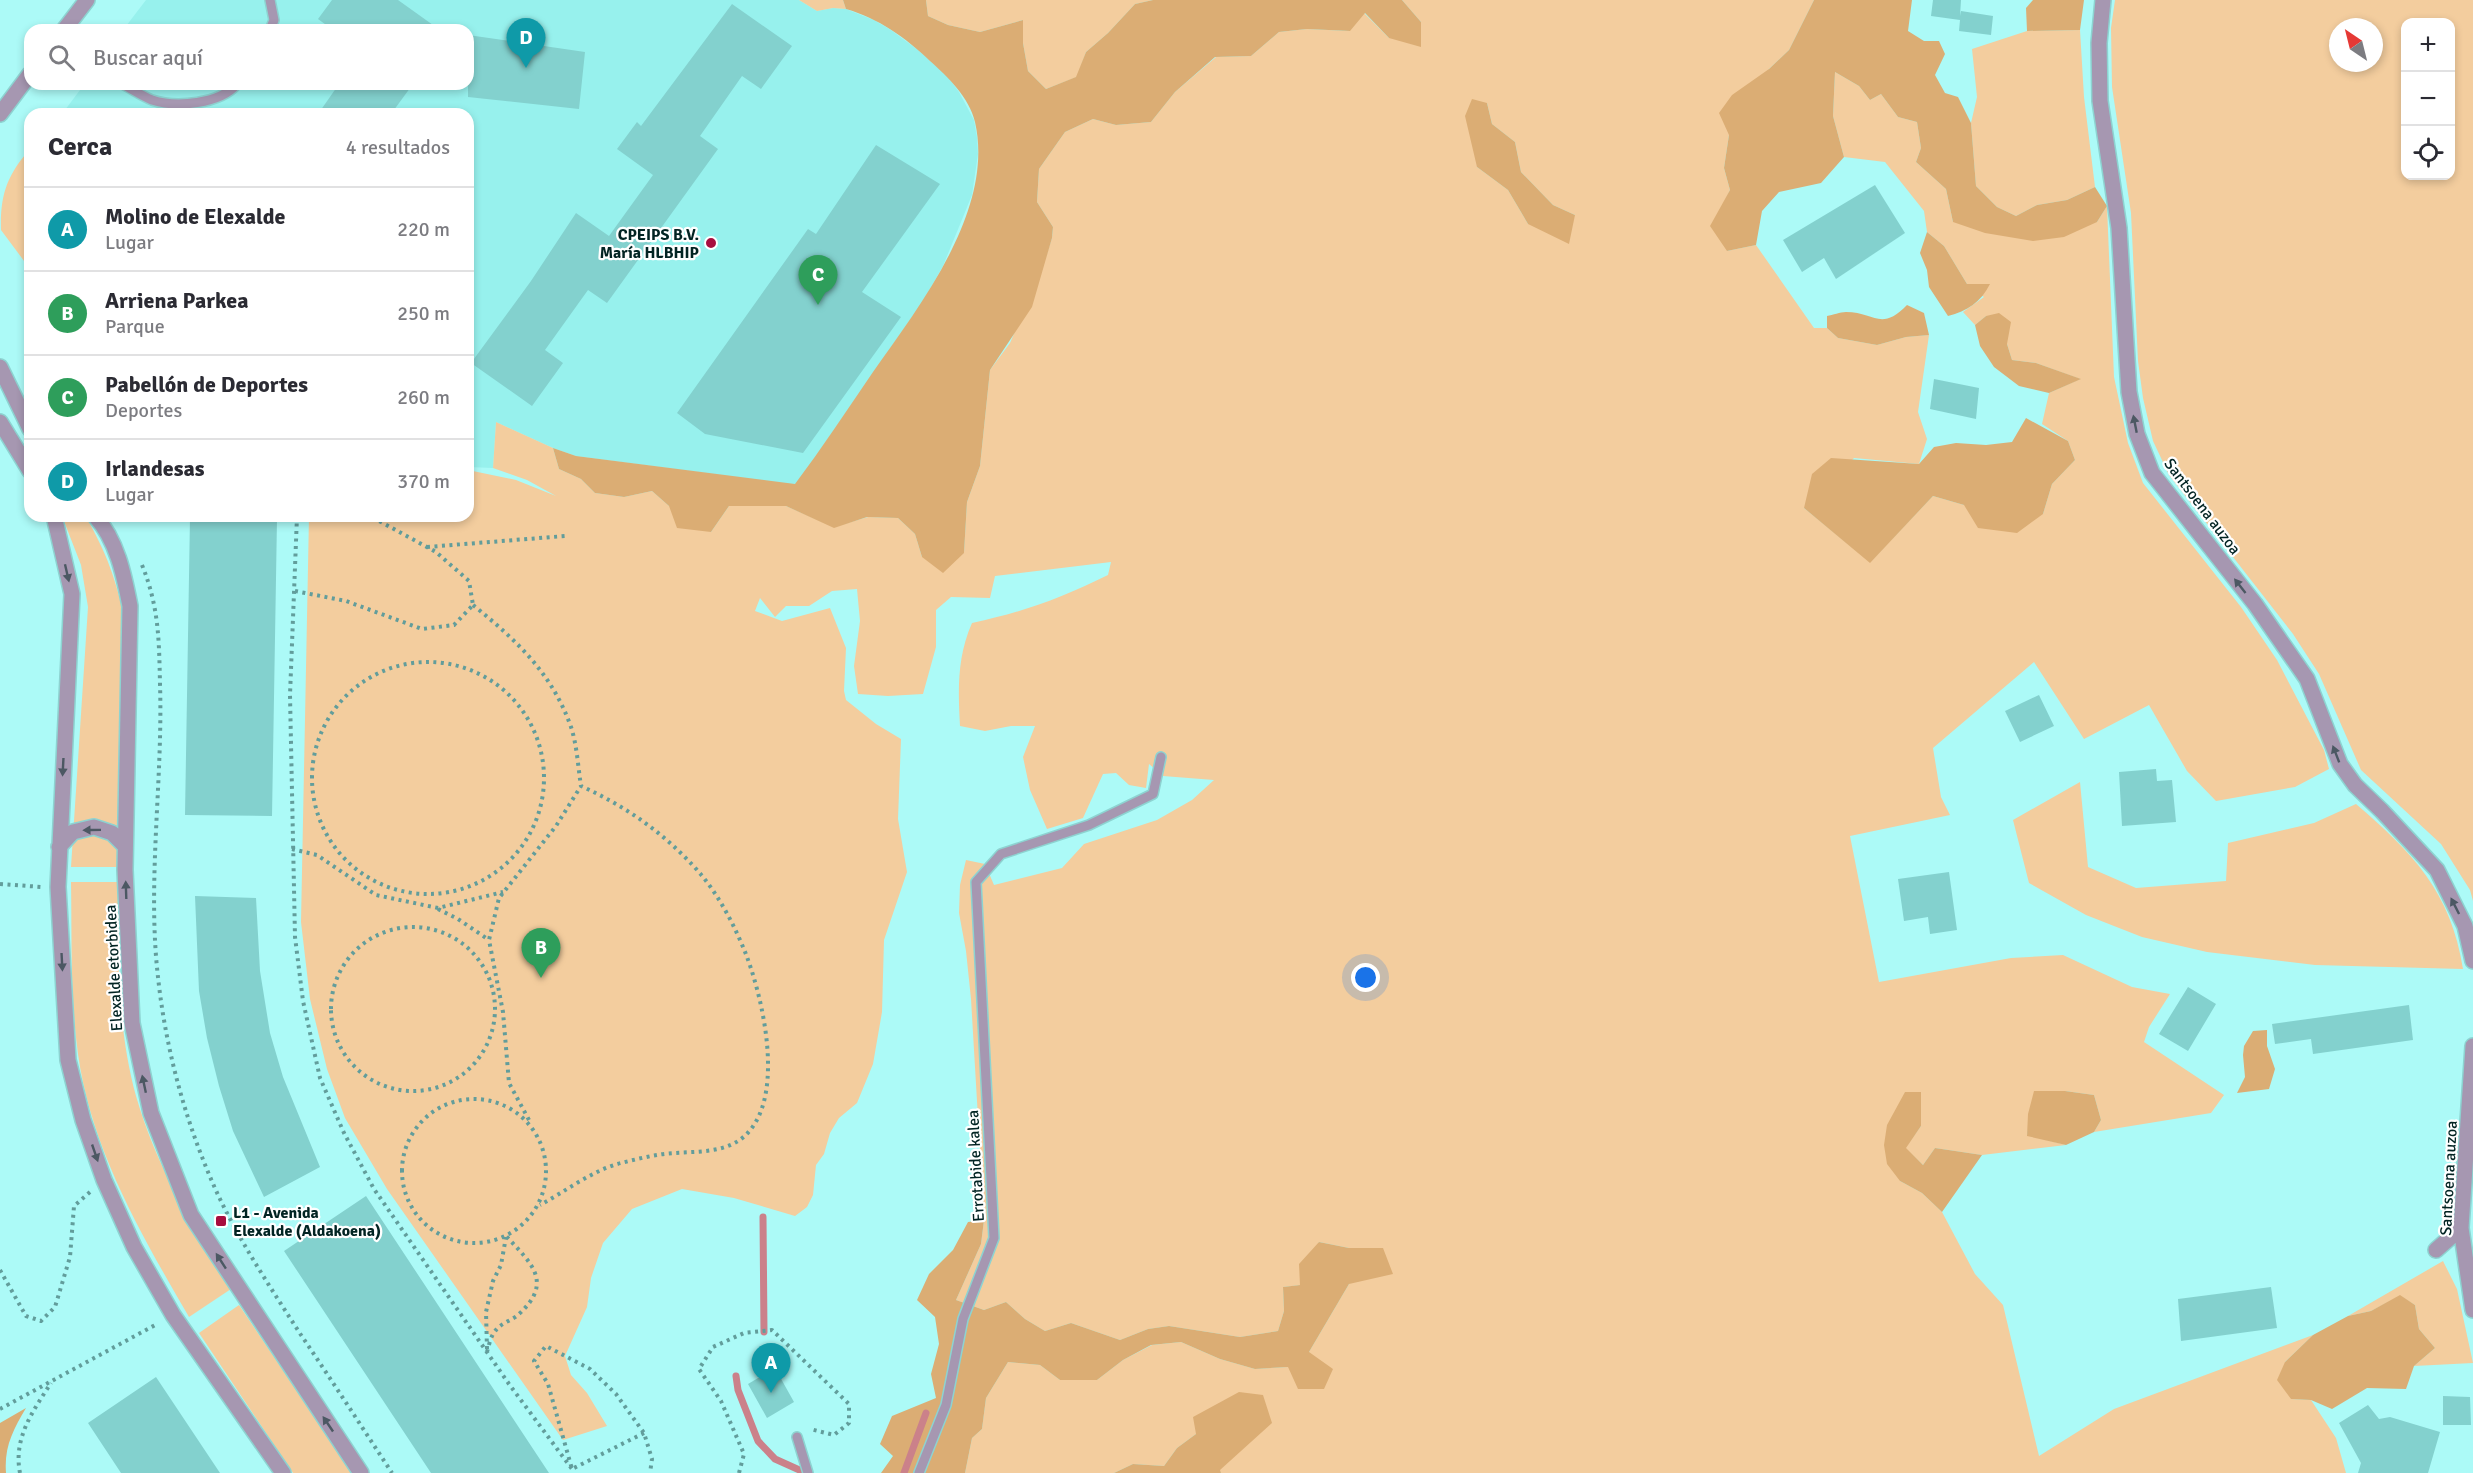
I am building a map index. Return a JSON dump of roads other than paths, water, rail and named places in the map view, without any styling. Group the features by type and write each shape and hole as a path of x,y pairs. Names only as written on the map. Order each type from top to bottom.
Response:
{"street":[{"path":"69,24 87,0"},
{"name":"Santsoena auzoa","path":"2103,0 2099,43 2100,101 2119,228 2129,392 2137,434 2152,473 2255,604 2307,679 2340,764 2355,785 2437,870 2465,926 2473,961"},
{"path":"0,114 24,82"},
{"path":"0,367 24,417"},
{"path":"0,422 24,461"},
{"path":"55,522 72,594 58,887 68,1060 83,1120 104,1180 134,1247 174,1315 283,1473"},
{"name":"Elexalde etorbidea","path":"99,522 115,550 124,576 130,606 125,846 132,1023 151,1113 191,1215 361,1473"},
{"path":"59,847 73,832 94,827 112,833 125,846"},
{"name":"Santsoena auzoa","path":"2473,1046 2461,1228 2473,1310"},
{"path":"2436,1250 2461,1228"}],"lane":[{"path":"270,0 274,20 272,24"},
{"path":"133,90 152,100 188,105 232,90"},
{"name":"Errotabide kalea","path":"919,1473 946,1405 963,1319 994,1238 976,882 1001,854 1089,825 1154,794 1161,756"},
{"path":"797,1437 808,1473"}],"waterway":[{"path":"763,1217 764,1332"},
{"path":"736,1376 738,1390 758,1441 775,1459 806,1473"},
{"path":"904,1473 926,1413"}],"place":[{"name":"Irlandesas","path":"526,68"},
{"name":"CPEIPS B.V. María HLBHIP","path":"711,243"},
{"name":"Pabellón de Deportes","path":"818,305"},
{"name":"Arriena Parkea","path":"541,978"},
{"name":"L1 - Avenida Elexalde (Aldakoena)","path":"221,1221"},
{"name":"Molino de Elexalde","path":"771,1393"}]}
